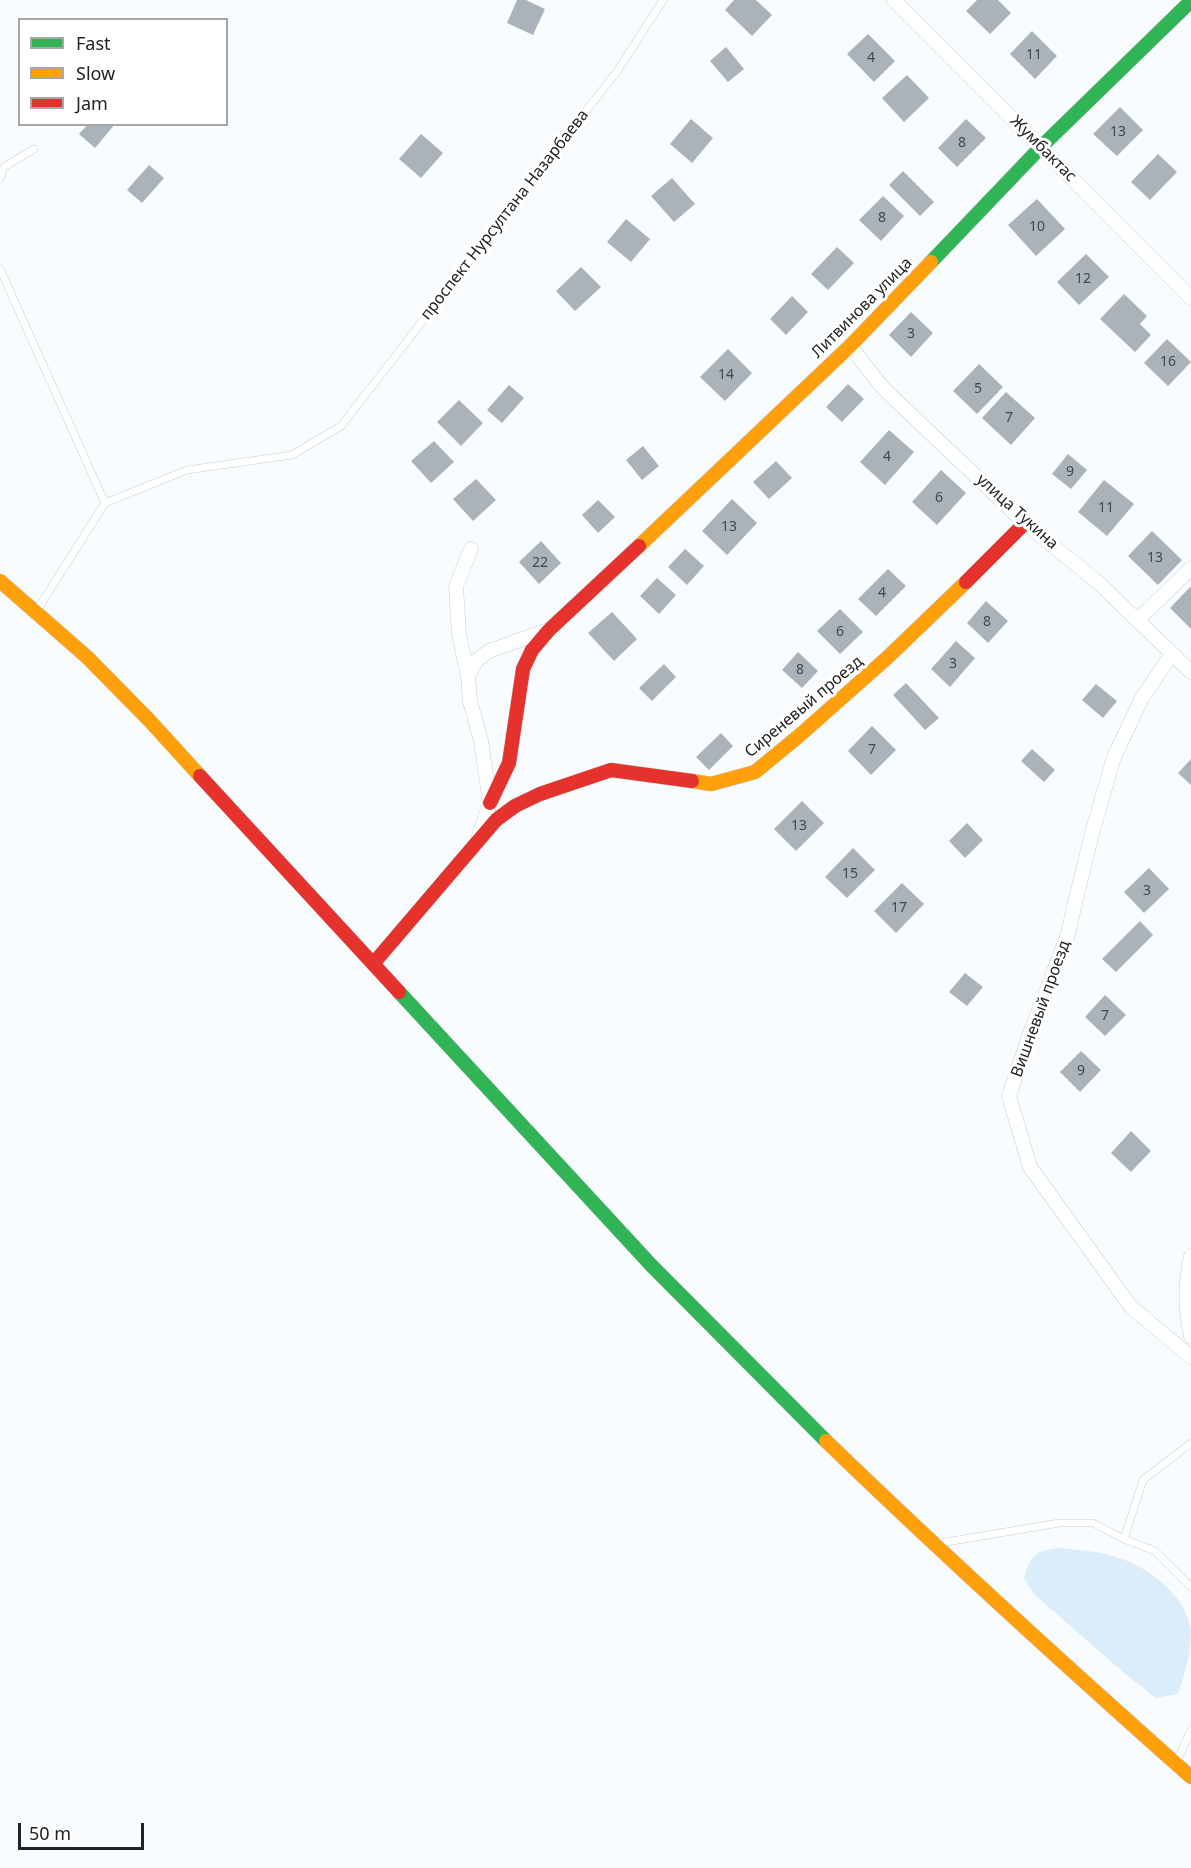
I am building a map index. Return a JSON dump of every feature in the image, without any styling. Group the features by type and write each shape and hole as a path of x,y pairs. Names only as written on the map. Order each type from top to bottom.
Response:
{"street":[{"name":"Жумбактас","path":"894,0 1191,298"},
{"name":"Литвинова улица","path":"490,803 509,763 523,669 532,650 549,630 849,346 1041,147 1191,1"},
{"name":"улица Тукина","path":"849,346 883,388 1025,523 1100,584 1191,672"},
{"name":"Сиреневый проезд","path":"373,964 496,820 515,806 540,794 611,770 711,784 755,772 888,657 1025,523"},
{"path":"471,549 456,586 459,635 468,676 470,701 481,741 490,803 477,844"},
{"path":"1138,620 1191,568"},
{"path":"0,581 87,657 149,720 651,1265 798,1414 934,1545 1191,1777"},
{"path":"468,676 476,661 489,651 549,630"},
{"name":"Вишневый проезд","path":"1172,654 1142,698 1114,757 1092,833 1067,937 1031,1030 1010,1096 1030,1167 1131,1307 1191,1357"},
{"path":"1191,1256 1186,1315 1191,1336"}],"lane":[{"name":"проспект Нурсултана Назарбаева","path":"105,503 187,470 292,455 341,426 618,70 663,0"},
{"path":"0,179 4,167 34,149"},
{"path":"0,269 105,503 35,612"},
{"path":"1124,1539 1143,1480 1191,1443"},
{"path":"934,1545 1059,1523 1093,1523 1124,1539 1155,1551 1191,1587"},
{"path":"1176,1763 1191,1730"}],"shaded area":[{"path":"1059,1548 1089,1551 1119,1558 1154,1576 1174,1595 1188,1618 1191,1630 1187,1663 1178,1694 1156,1698 1035,1595 1024,1578 1029,1564 1039,1553"}],"building":[{"path":"517,0 526,0 545,9 533,35 507,23"},
{"path":"734,0 756,0 772,15 752,36 725,10"},
{"path":"977,0 998,0 1011,13 990,34 966,11"},
{"path":"1032,31 1057,56 1035,79 1010,54"},
{"path":"868,34 895,61 874,82 847,54"},
{"path":"726,47 744,69 728,82 710,61"},
{"path":"907,75 929,98 904,122 882,98"},
{"path":"1120,107 1143,130 1117,156 1093,134"},
{"path":"691,119 713,138 692,163 670,144"},
{"path":"966,119 986,138 957,167 938,148"},
{"path":"86,126 113,126 95,148 79,134"},
{"path":"421,134 443,153 421,178 399,159"},
{"path":"1158,154 1177,172 1150,200 1131,182"},
{"path":"149,165 164,178 142,203 127,190"},
{"path":"903,171 934,202 920,216 889,185"},
{"path":"672,178 695,204 674,222 651,196"},
{"path":"883,196 904,216 881,241 859,220"},
{"path":"1037,199 1065,229 1036,256 1008,225"},
{"path":"626,219 650,239 631,262 607,242"},
{"path":"837,247 854,263 828,290 811,274"},
{"path":"1086,254 1109,277 1079,305 1057,282"},
{"path":"581,267 601,287 575,311 556,291"},
{"path":"1124,294 1147,316 1140,324 1151,335 1135,352 1100,319"},
{"path":"792,296 808,312 786,335 770,319"},
{"path":"911,312 933,333 911,357 889,335"},
{"path":"1167,339 1191,362 1168,386 1144,363"},
{"path":"728,349 752,373 725,401 700,377"},
{"path":"979,364 1003,387 977,414 953,391"},
{"path":"848,384 864,399 842,422 826,407"},
{"path":"509,385 524,398 502,423 487,410"},
{"path":"1006,392 1035,418 1011,445 982,418"},
{"path":"459,400 483,423 461,446 437,422"},
{"path":"889,430 914,452 885,485 860,462"},
{"path":"434,441 454,462 431,483 411,461"},
{"path":"643,446 659,466 642,480 626,460"},
{"path":"1068,454 1087,470 1071,489 1052,474"},
{"path":"776,461 792,478 769,499 753,482"},
{"path":"941,470 966,493 937,525 912,502"},
{"path":"476,479 496,500 473,521 453,499"},
{"path":"1104,480 1134,504 1107,536 1078,512"},
{"path":"732,499 757,523 727,555 702,531"},
{"path":"598,500 615,517 598,533 582,515"},
{"path":"1152,531 1182,560 1158,585 1128,556"},
{"path":"541,541 561,563 539,584 519,562"},
{"path":"685,549 704,566 687,585 668,567"},
{"path":"888,569 906,586 876,616 858,599"},
{"path":"657,578 676,595 659,614 640,596"},
{"path":"1191,586 1191,629 1170,608"},
{"path":"986,601 1008,621 988,643 967,623"},
{"path":"840,609 863,632 840,654 817,631"},
{"path":"612,612 637,639 614,661 588,633"},
{"path":"956,641 975,658 950,687 931,669"},
{"path":"798,652 818,671 802,688 782,670"},
{"path":"664,664 676,677 652,701 639,688"},
{"path":"906,683 939,718 925,730 893,695"},
{"path":"1096,684 1117,701 1103,718 1082,700"},
{"path":"872,726 896,750 871,775 848,751"},
{"path":"721,733 733,746 709,770 696,757"},
{"path":"1032,749 1055,770 1044,782 1021,761"},
{"path":"1191,759 1191,785 1178,773"},
{"path":"802,801 824,823 796,851 774,829"},
{"path":"967,823 983,840 965,858 949,841"},
{"path":"853,848 875,870 847,898 825,877"},
{"path":"1149,868 1169,889 1144,913 1124,892"},
{"path":"902,883 924,904 896,933 874,911"},
{"path":"1140,921 1153,935 1116,972 1102,959"},
{"path":"965,973 983,987 967,1006 949,992"},
{"path":"1105,995 1126,1015 1105,1036 1085,1017"},
{"path":"1081,1051 1101,1070 1080,1092 1060,1072"},
{"path":"1131,1131 1151,1151 1131,1172 1111,1153"}],"traffic: fast":[{"path":"931,262 1041,147 1191,1"},
{"path":"399,992 651,1265 826,1441"}],"traffic: slow":[{"path":"639,546 850,346 931,262"},
{"path":"0,581 87,657 200,776"},
{"path":"692,781 711,784 755,772 888,657 966,582"},
{"path":"826,1441 1007,1611 1191,1777"}],"traffic: jam":[{"path":"966,582 1025,523"},
{"path":"490,803 509,763 523,669 532,650 549,630 639,546"},
{"path":"373,964 496,820 515,806 540,794 611,770 692,781"},
{"path":"200,776 399,992"}]}
